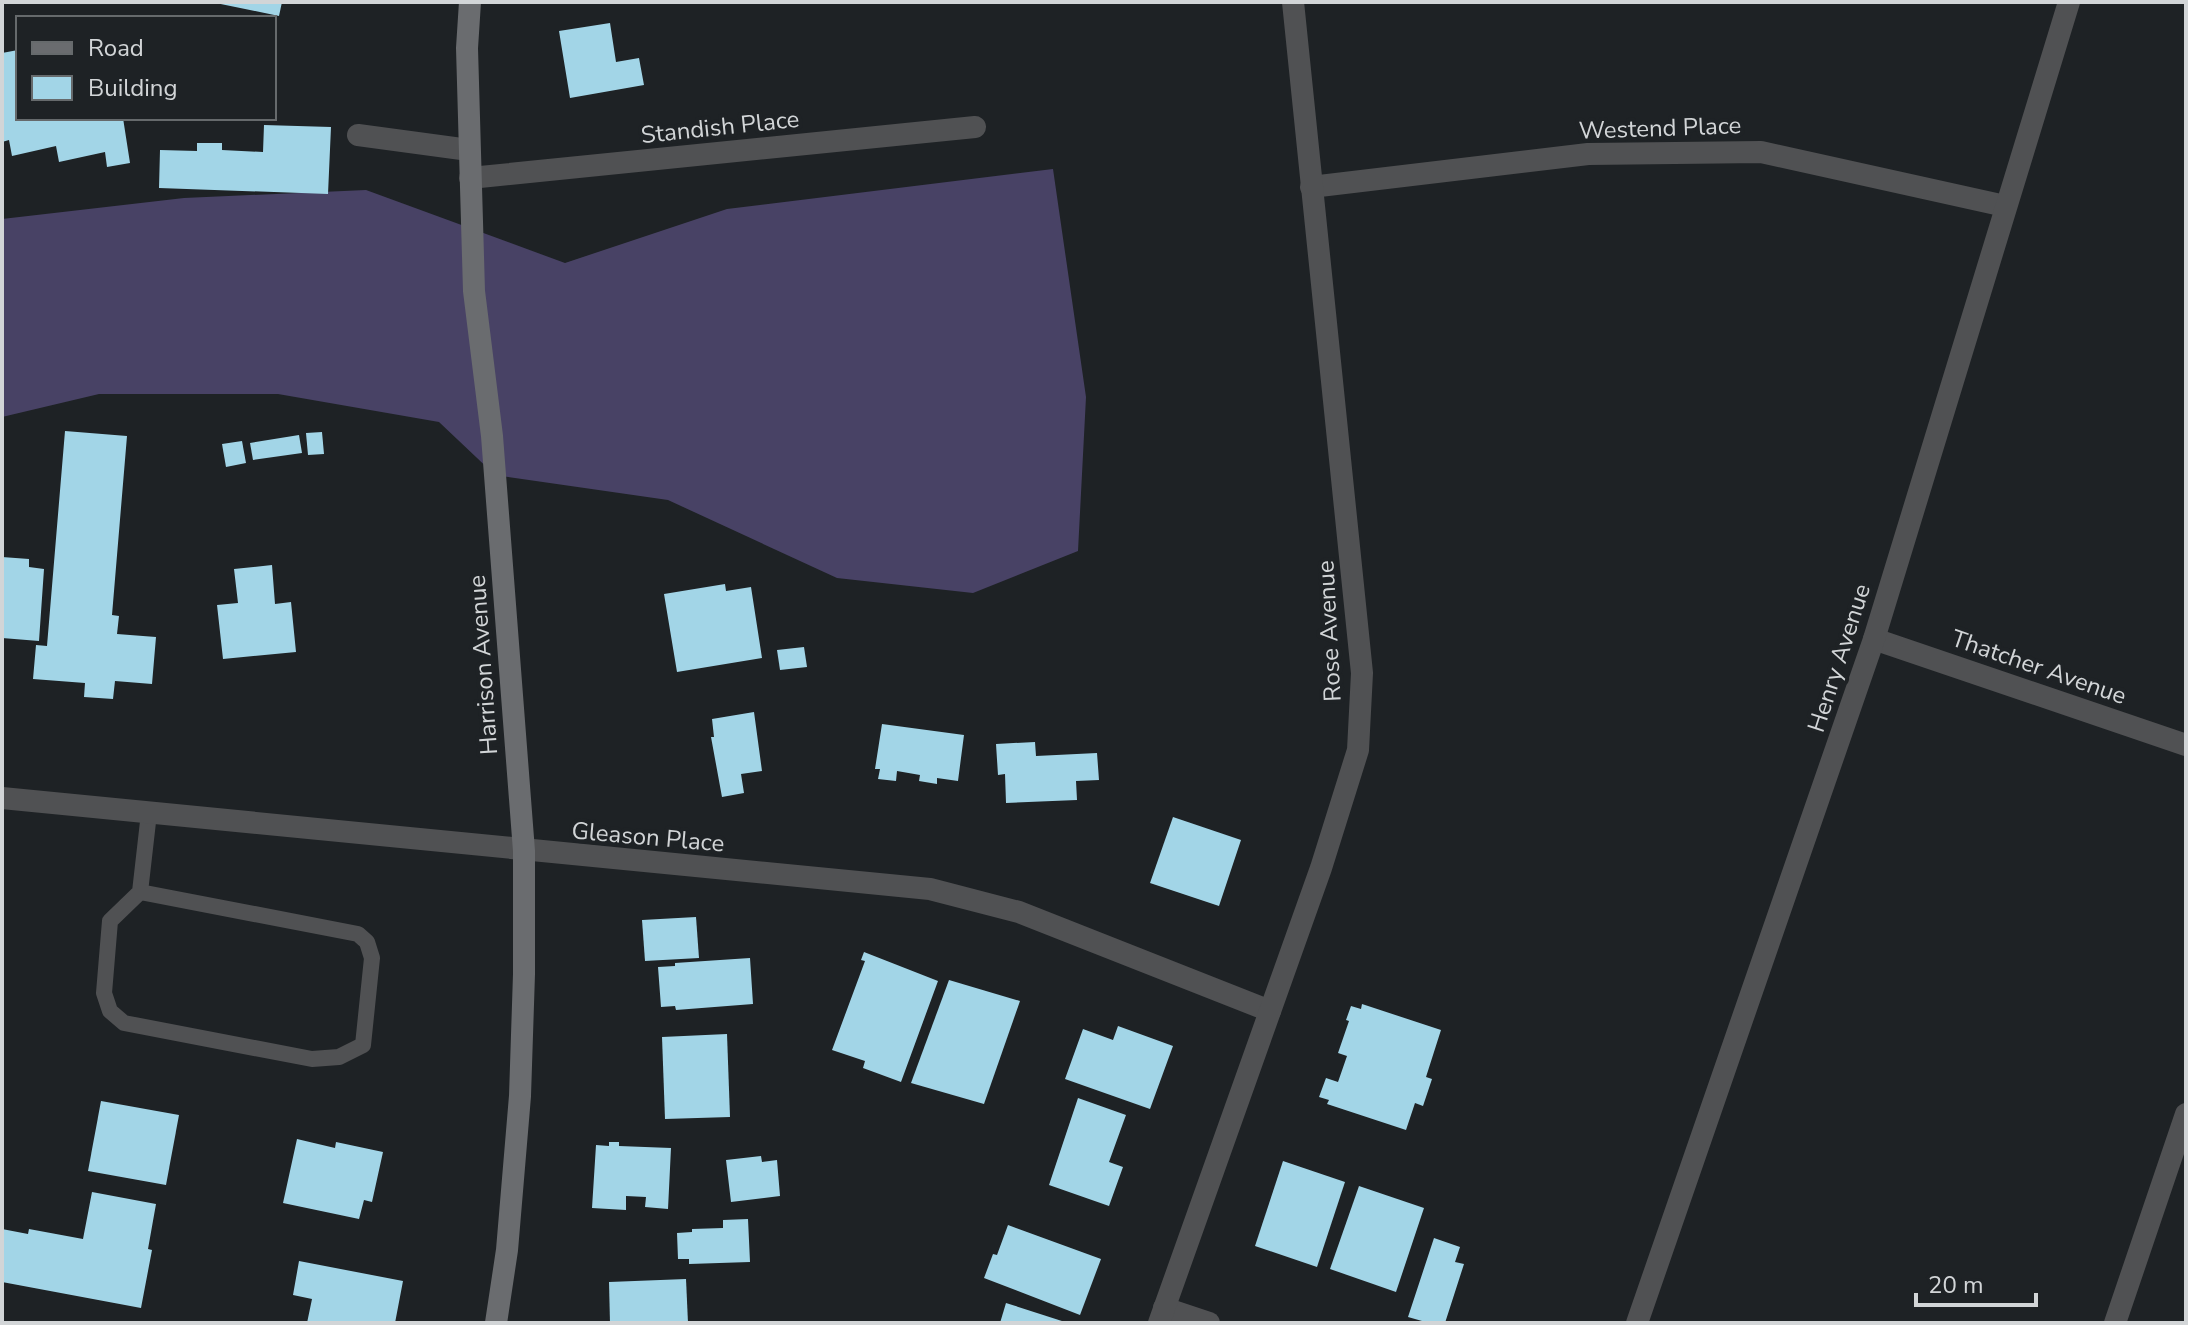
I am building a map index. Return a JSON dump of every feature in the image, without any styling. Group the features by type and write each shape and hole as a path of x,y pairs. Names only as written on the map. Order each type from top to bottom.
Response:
{"main road":[{"name":"Harrison Avenue","path":"470,2 467,48 474,291 492,436 524,851 520,1096 507,1250 496,1323"}],"street":[{"name":"Rose Avenue","path":"1161,1315 1321,868 1358,750 1362,673 1293,2"},
{"name":"Henry Avenue","path":"1637,1323 1874,639 2069,2"},
{"name":"Standish Place","path":"470,178 975,127"},
{"path":"358,135 469,150"},
{"name":"Westend Place","path":"1311,187 1588,154 1761,152 2005,206"},
{"name":"Thatcher Avenue","path":"1874,639 2186,745"},
{"name":"Gleason Place","path":"2,798 930,889 1019,912 1270,1011"},
{"path":"2115,1323 2186,1114"},
{"path":"1161,1315 1209,1323"}],"lane":[{"path":"140,892 358,934 367,942 372,958 363,1045 339,1057 312,1059 124,1023 110,1011 104,993 110,921 140,892 149,813"}],"shaded area":[{"path":"1053,169 1086,397 1078,551 973,593 837,578 668,500 495,475 439,422 278,394 99,394 2,417 2,219 184,198 366,190 565,263 727,209"}],"building":[{"path":"211,2 282,2 279,16"},
{"path":"610,23 616,62 639,58 644,85 570,98 559,31"},
{"path":"16,50 16,120 123,120 130,163 107,167 105,152 59,162 56,146 12,156 9,140 2,142 2,53"},
{"path":"264,125 331,127 328,194 159,188 160,150 197,151 197,143 222,143 222,150 263,152"},
{"path":"65,431 127,436 112,615 119,616 117,634 156,637 152,684 115,681 113,699 84,697 85,683 33,679 36,645 47,646"},
{"path":"322,432 324,454 308,455 306,433"},
{"path":"299,435 302,453 253,460 250,443"},
{"path":"242,441 246,463 226,467 222,444"},
{"path":"2,557 29,559 29,567 44,569 39,641 2,638"},
{"path":"272,565 275,604 291,602 296,652 223,659 217,605 238,603 234,569"},
{"path":"725,584 726,591 751,587 762,658 677,672 664,594"},
{"path":"804,647 807,667 780,670 777,650"},
{"path":"754,712 762,771 741,774 744,793 722,797 711,737 714,737 712,719"},
{"path":"882,724 964,735 958,781 937,778 937,784 919,781 920,775 897,771 896,781 878,779 880,769 875,769"},
{"path":"1035,742 1036,756 1097,753 1099,780 1076,781 1077,800 1006,803 1005,774 998,775 996,744"},
{"path":"1173,817 1241,840 1219,906 1150,883"},
{"path":"696,917 699,958 645,961 642,920"},
{"path":"864,952 938,981 901,1082 863,1068 865,1061 832,1050 865,961 861,960"},
{"path":"750,958 753,1004 676,1010 675,1006 661,1007 658,967"},
{"path":"949,980 1020,1001 984,1104 911,1083"},
{"path":"1362,1004 1441,1030 1426,1077 1432,1079 1423,1106 1415,1103 1406,1130 1327,1104 1329,1100 1319,1097 1326,1078 1338,1082 1347,1056 1338,1053 1349,1021 1346,1020 1351,1006 1361,1009"},
{"path":"1118,1026 1173,1046 1150,1109 1065,1079 1083,1029 1113,1040"},
{"path":"727,1034 730,1117 665,1119 662,1037"},
{"path":"1078,1098 1126,1115 1109,1162 1123,1167 1109,1206 1049,1185"},
{"path":"101,1101 179,1115 166,1185 88,1171"},
{"path":"297,1139 335,1148 336,1142 383,1152 372,1202 364,1200 359,1219 283,1203"},
{"path":"609,1142 619,1142 619,1146 671,1148 668,1209 645,1207 646,1197 626,1196 626,1210 592,1208 596,1145 609,1146"},
{"path":"761,1156 762,1162 777,1160 780,1196 731,1202 726,1160"},
{"path":"1283,1161 1345,1182 1317,1267 1255,1246"},
{"path":"1359,1186 1424,1208 1396,1292 1330,1269"},
{"path":"92,1192 156,1204 148,1249 152,1250 141,1308 2,1282 2,1229 28,1234 29,1229 83,1239"},
{"path":"748,1219 750,1262 689,1264 689,1259 678,1259 677,1233 723,1228 723,1220"},
{"path":"1008,1225 1101,1259 1080,1315 984,1278"},
{"path":"1434,1238 1460,1247 1455,1262 1464,1264 1445,1323 1429,1323 1408,1317"},
{"path":"299,1261 403,1281 395,1323 307,1323 312,1299 293,1295"},
{"path":"686,1279 688,1323 610,1323 609,1282"},
{"path":"1006,1303 1065,1322 1000,1323"}]}
